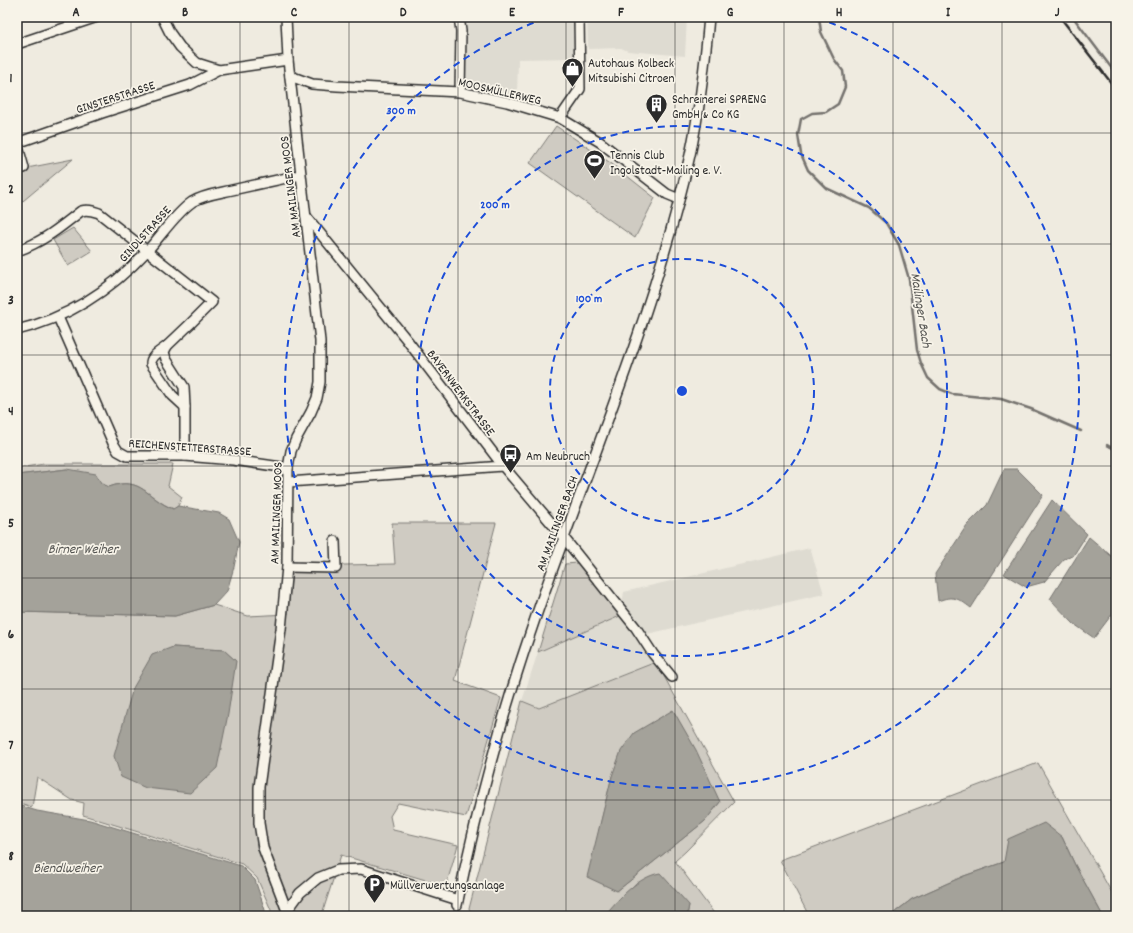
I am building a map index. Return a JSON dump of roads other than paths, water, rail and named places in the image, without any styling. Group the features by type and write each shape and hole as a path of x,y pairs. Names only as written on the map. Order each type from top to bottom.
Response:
{"street":[{"path":"17,44 97,17"},
{"path":"162,17 170,33 180,47 197,63 219,70 288,60"},
{"name":"AM MAILINGER MOOS","path":"286,17 288,60 300,175 320,341 320,382 317,398 291,451 288,468 287,567 282,629 259,787 259,823 263,848 287,913"},
{"path":"459,17 461,31 460,92"},
{"path":"560,118 580,88 579,17"},
{"name":"AM MAILINGER BACH","path":"287,913 300,893 318,878 338,870 360,870 458,902 481,802 505,714 533,624 646,312 663,258 690,154 704,72 709,17"},
{"name":"GINSTERSTRASSE","path":"24,168 17,143 102,113 190,85 219,70"},
{"name":"MOOSMÜLLERWEG","path":"290,76 312,84 460,92 507,102 560,118 600,142 667,194 679,199"},
{"name":"GINDLSTRASSE","path":"17,330 34,326 58,317 87,301 120,278 148,251 180,212 193,201 211,195 300,175"},
{"path":"17,251 27,248 53,233 81,211 86,210 99,213 212,302 151,360 151,364 172,395 185,407"},
{"name":"BAYERNWERKSTRASSE","path":"306,216 407,340 503,466 564,538 636,628 653,654 672,677"},
{"name":"REICHENSTETTERSTRASSE","path":"58,317 90,393 118,451 127,456 185,456 233,460 288,468"},
{"path":"167,346 164,352 166,359 184,387 185,456"},
{"path":"289,482 503,466"},
{"path":"287,567 336,568 335,541"}],"water":[{"name":"Birner Weiher","path":"67,469 96,474 101,483 109,487 120,484 137,486 164,505 173,509 178,506 219,513 229,519 239,542 227,591 214,605 175,616 17,612 17,475"},
{"path":"1004,469 1017,469 1043,495 971,608 955,598 948,598 938,601 935,574 967,525 987,505"},
{"path":"1052,500 1087,534 1073,556 1064,559 1044,582 1026,587 1004,574"},
{"path":"1089,537 1116,560 1116,609 1094,638 1074,624 1050,599"},
{"path":"173,647 224,650 236,661 228,714 217,768 190,793 146,788 121,777 114,756 133,688 152,655"},
{"path":"673,710 696,750 720,802 705,821 617,891 587,877 612,776 621,751 634,733"},
{"name":"Biendlweiher","path":"17,805 37,811 90,820 241,866 255,880 265,910 264,916 17,916"},
{"path":"1044,823 1062,837 1075,865 1103,916 890,916 912,899 964,876 1004,862 1008,839"},
{"path":"660,873 689,905 687,916 604,916 629,889 644,879"}],"waterway":[{"name":"Mailinger Bach","path":"819,17 821,32 834,59 843,71 845,87 838,104 826,112 812,113 801,119 798,135 801,154 808,170 826,188 869,208 886,223 899,245 909,279 917,350 928,378 940,389 952,394 1001,399 1031,409 1081,431"},
{"path":"1073,17 1116,74"},
{"name":"Mailinger Bach","path":"1107,445 1116,450"}],"railway":[{"path":"1060,17 1116,89"}],"place":[{"name":"Autohaus Kolbeck Mitsubishi Citroen","path":"573,88"},
{"name":"Schreinerei SPRENG GmbH & Co KG","path":"657,124"},
{"name":"Tennis Club Ingolstadt-Mailing e. V.","path":"594,180"},
{"name":"Am Neubruch","path":"510,474"},
{"name":"Müllverwertungsanlage","path":"374,904"}]}
